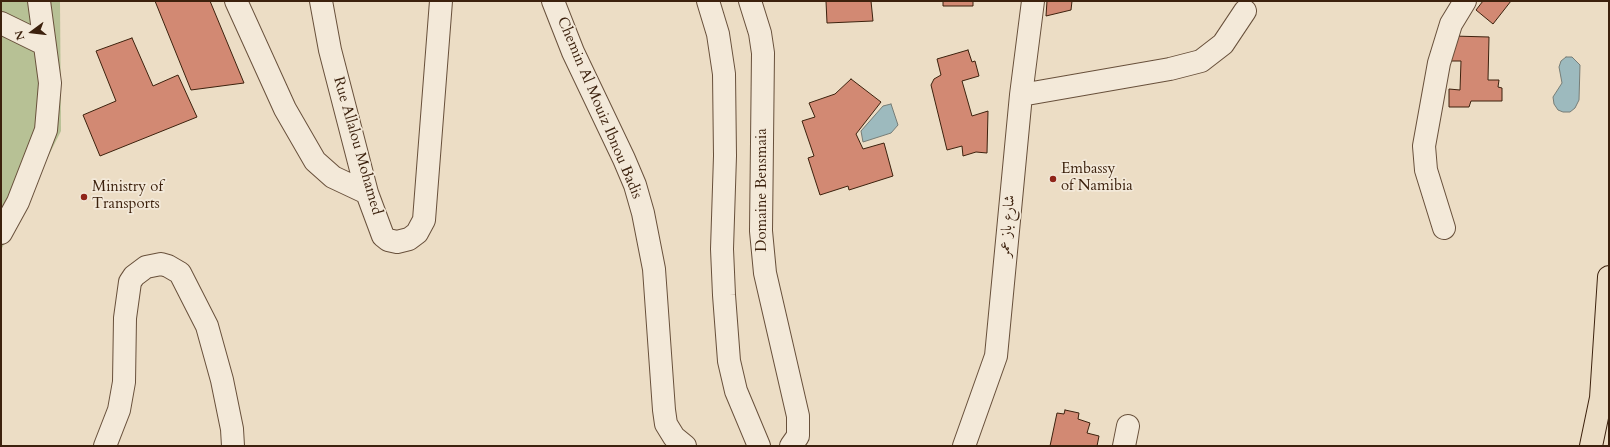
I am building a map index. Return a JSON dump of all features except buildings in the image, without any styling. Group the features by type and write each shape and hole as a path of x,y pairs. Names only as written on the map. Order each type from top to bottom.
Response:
{"main road":[{"path":"1591,446 1605,395 1609,277"}],"street":[{"path":"1,233 18,202 46,130 50,83 39,1"},
{"path":"236,1 285,108 315,161 333,177 367,193"},
{"name":"Rue Allalou Mohamed","path":"321,1 330,50 367,193 384,236 388,240 397,242 410,239 417,233 424,220 441,1"},
{"name":"Chemin Al Mouiz Ibnou Badis","path":"553,1 573,52 626,166 643,213 654,269 666,424 674,437 685,446"},
{"path":"708,1 718,34 724,74 725,156 722,249 729,360 736,391 759,446"},
{"name":"Domaine Bensmaia","path":"750,1 763,53 761,231 765,273 798,416 798,436 791,446"},
{"name":"شارع باز عمر","path":"964,446 996,356 1021,95 1033,1"},
{"path":"1444,228 1426,170 1424,146 1440,63 1451,24 1465,1"},
{"path":"1021,95 1170,69 1201,61 1223,44 1245,11"},
{"path":"1,23 44,44"},
{"path":"105,446 119,410 124,382 125,318 130,282 134,276 146,267 161,264 180,273 207,326 222,380 232,429 233,446"}],"green space":[{"path":"1,1 60,1 61,131 1,250"}],"water":[{"path":"1566,57 1572,57 1580,65 1579,100 1575,108 1570,112 1558,110 1554,104 1553,97 1562,83 1559,67 1561,61"},
{"path":"891,104 898,125 891,133 863,142 861,131 883,106"}],"place":[{"name":"Embassy of Namibia","path":"1053,179"},
{"name":"Ministry of Transports","path":"84,197"}]}
